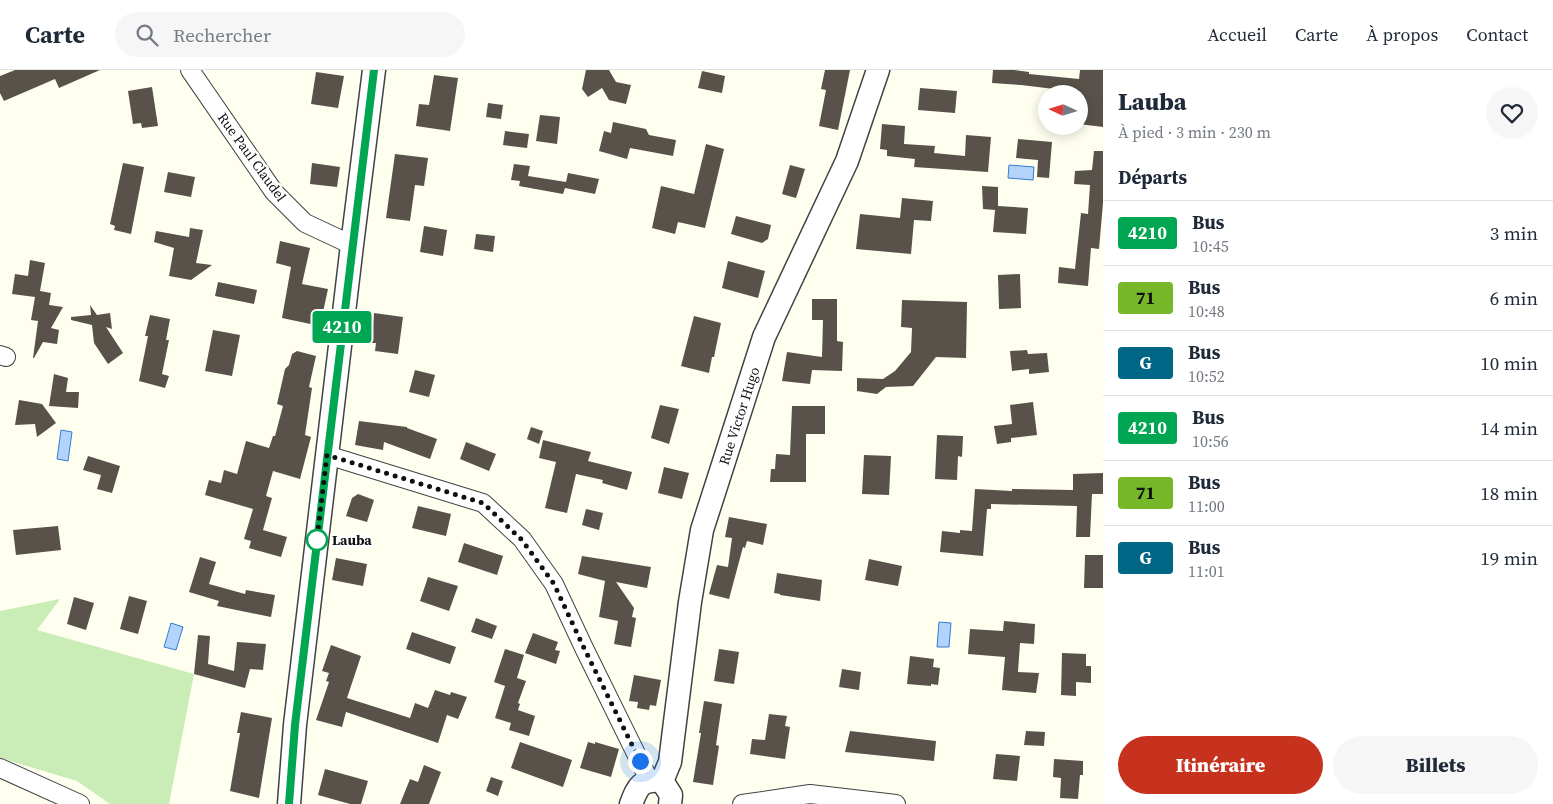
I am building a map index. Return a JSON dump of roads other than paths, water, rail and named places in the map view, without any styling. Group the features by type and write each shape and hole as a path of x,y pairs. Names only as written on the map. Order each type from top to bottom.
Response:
{"street":[{"name":"Rue Paul Claudel","path":"190,70 274,192 305,223 352,245"},
{"path":"289,804 295,725 374,70"},
{"name":"Rue Victor Hugo","path":"666,793 690,602 705,522 764,337 847,161 878,70"},
{"path":"327,455 483,503 522,540 554,584 584,648 666,793"},
{"path":"0,768 80,804"},
{"path":"631,804 638,786 666,793"},
{"path":"742,804 810,794 896,804"}],"water":[{"path":"1009,165 1034,167 1033,180 1008,178"},
{"path":"61,430 72,432 68,461 57,459"},
{"path":"939,622 951,623 949,647 937,647"},
{"path":"171,623 183,627 176,650 164,647"}],"place":[{"name":"Lauba","path":"317,540"}]}
